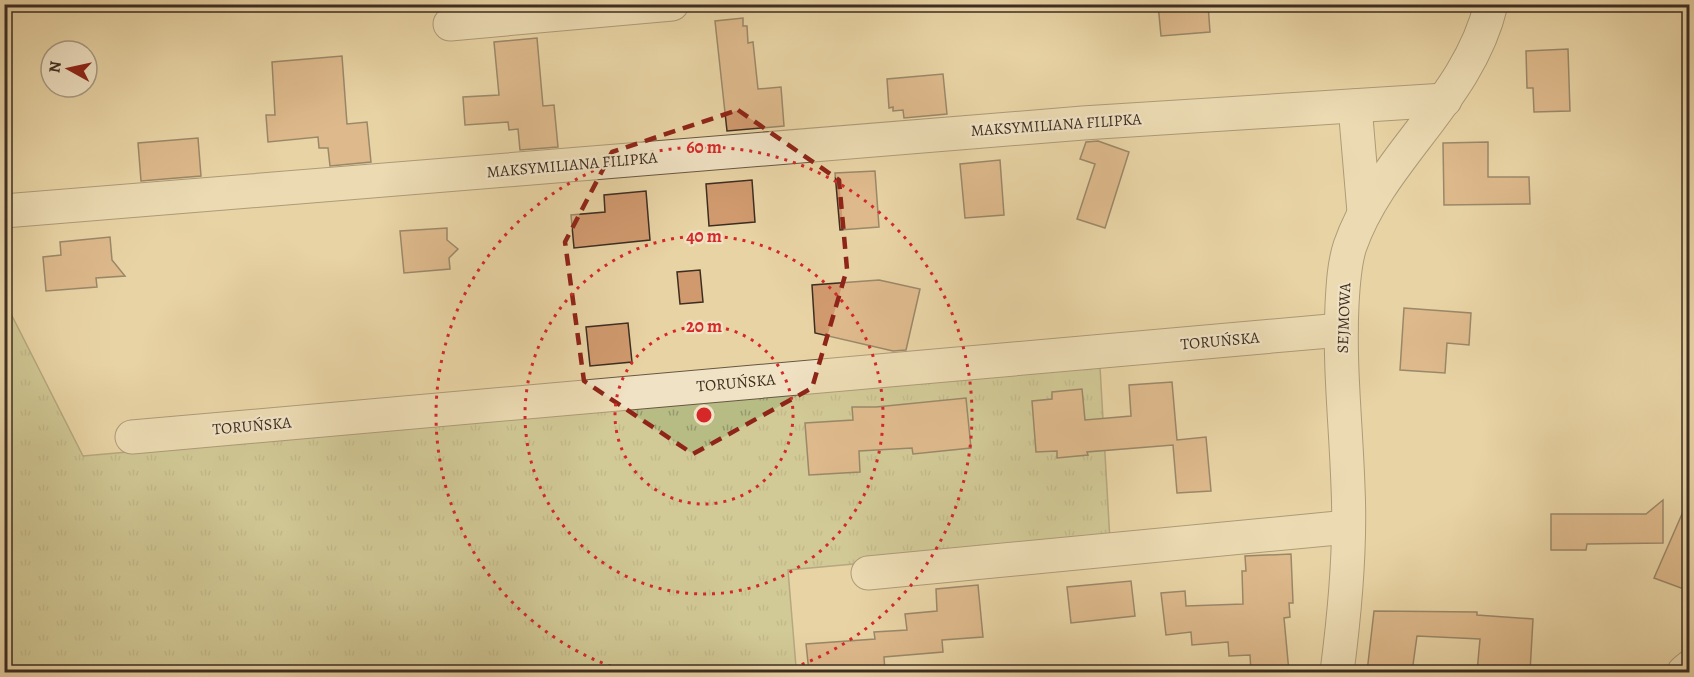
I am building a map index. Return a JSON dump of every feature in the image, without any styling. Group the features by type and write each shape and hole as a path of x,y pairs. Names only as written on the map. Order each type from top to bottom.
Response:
{"street":[{"path":"450,24 672,4"},
{"name":"SEJMOWA","path":"1337,672 1345,613 1348,527 1341,330 1343,287 1349,248 1364,212 1464,70 1486,26 1491,4"},
{"name":"MAKSYMILIANA FILIPKA","path":"4,211 1071,123 1445,100"},
{"path":"1355,106 1364,212"},
{"name":"TORUŃSKA","path":"132,436 1341,330"},
{"path":"868,573 1348,527"},
{"path":"1684,672 1689,667"}],"highlighted area":[{"path":"738,110 839,180 847,269 812,388 693,454 584,381 565,242 612,152"}],"green space":[{"path":"4,300 83,456 1100,367 1110,541 788,570 796,667 719,672 5,672"}],"building":[{"path":"1158,4 1208,4 1210,32 1161,36"},
{"path":"743,18 743,26 747,26 748,43 753,42 758,89 781,87 784,126 727,131 715,21"},
{"path":"537,38 543,106 554,105 558,147 520,150 518,129 509,130 508,122 465,125 463,97 499,95 494,42"},
{"path":"1568,49 1570,111 1534,112 1533,88 1527,88 1526,51"},
{"path":"342,56 347,124 367,122 371,162 330,166 328,148 319,148 318,137 268,142 266,115 275,115 272,62"},
{"path":"943,74 947,114 904,118 903,110 893,111 893,107 889,108 887,79"},
{"path":"198,138 201,176 141,181 138,143"},
{"path":"1098,141 1129,152 1105,228 1077,219 1095,164 1080,159 1086,142"},
{"path":"1488,142 1488,177 1529,177 1530,204 1444,205 1443,143"},
{"path":"1000,160 1004,215 965,218 960,164"},
{"path":"875,171 879,227 840,230 835,173"},
{"path":"752,180 755,222 709,226 706,184"},
{"path":"646,191 650,240 574,248 571,215 605,212 604,195"},
{"path":"447,228 447,240 458,249 449,258 450,269 404,273 400,231"},
{"path":"110,237 112,260 125,276 96,278 97,287 46,291 43,257 61,255 60,242"},
{"path":"700,270 703,302 680,304 677,272"},
{"path":"879,280 920,289 906,350 893,351 815,333 812,285"},
{"path":"1404,308 1471,313 1469,345 1447,343 1445,373 1400,370"},
{"path":"628,323 632,362 590,366 586,327"},
{"path":"1172,382 1177,440 1206,437 1211,491 1177,493 1173,445 1087,452 1088,455 1057,458 1057,451 1036,452 1032,401 1052,399 1052,392 1082,389 1085,420 1131,416 1129,385"},
{"path":"966,398 971,448 913,454 912,448 859,451 860,472 809,475 805,423 853,420 852,407 876,407"},
{"path":"1689,498 1689,591 1654,578"},
{"path":"1663,500 1663,543 1587,544 1586,550 1551,550 1551,514 1646,514"},
{"path":"1291,554 1293,603 1289,603 1290,617 1284,618 1289,672 1251,672 1250,655 1229,656 1228,642 1192,645 1191,632 1166,635 1161,593 1185,591 1186,606 1243,604 1242,571 1246,571 1245,556"},
{"path":"1131,581 1135,616 1071,623 1067,587"},
{"path":"978,585 983,637 942,640 943,652 884,657 885,672 809,672 806,644 875,639 874,632 907,630 905,614 937,611 936,589"},
{"path":"1374,611 1477,612 1477,615 1533,619 1530,672 1477,672 1480,639 1417,636 1412,672 1367,672"}]}
